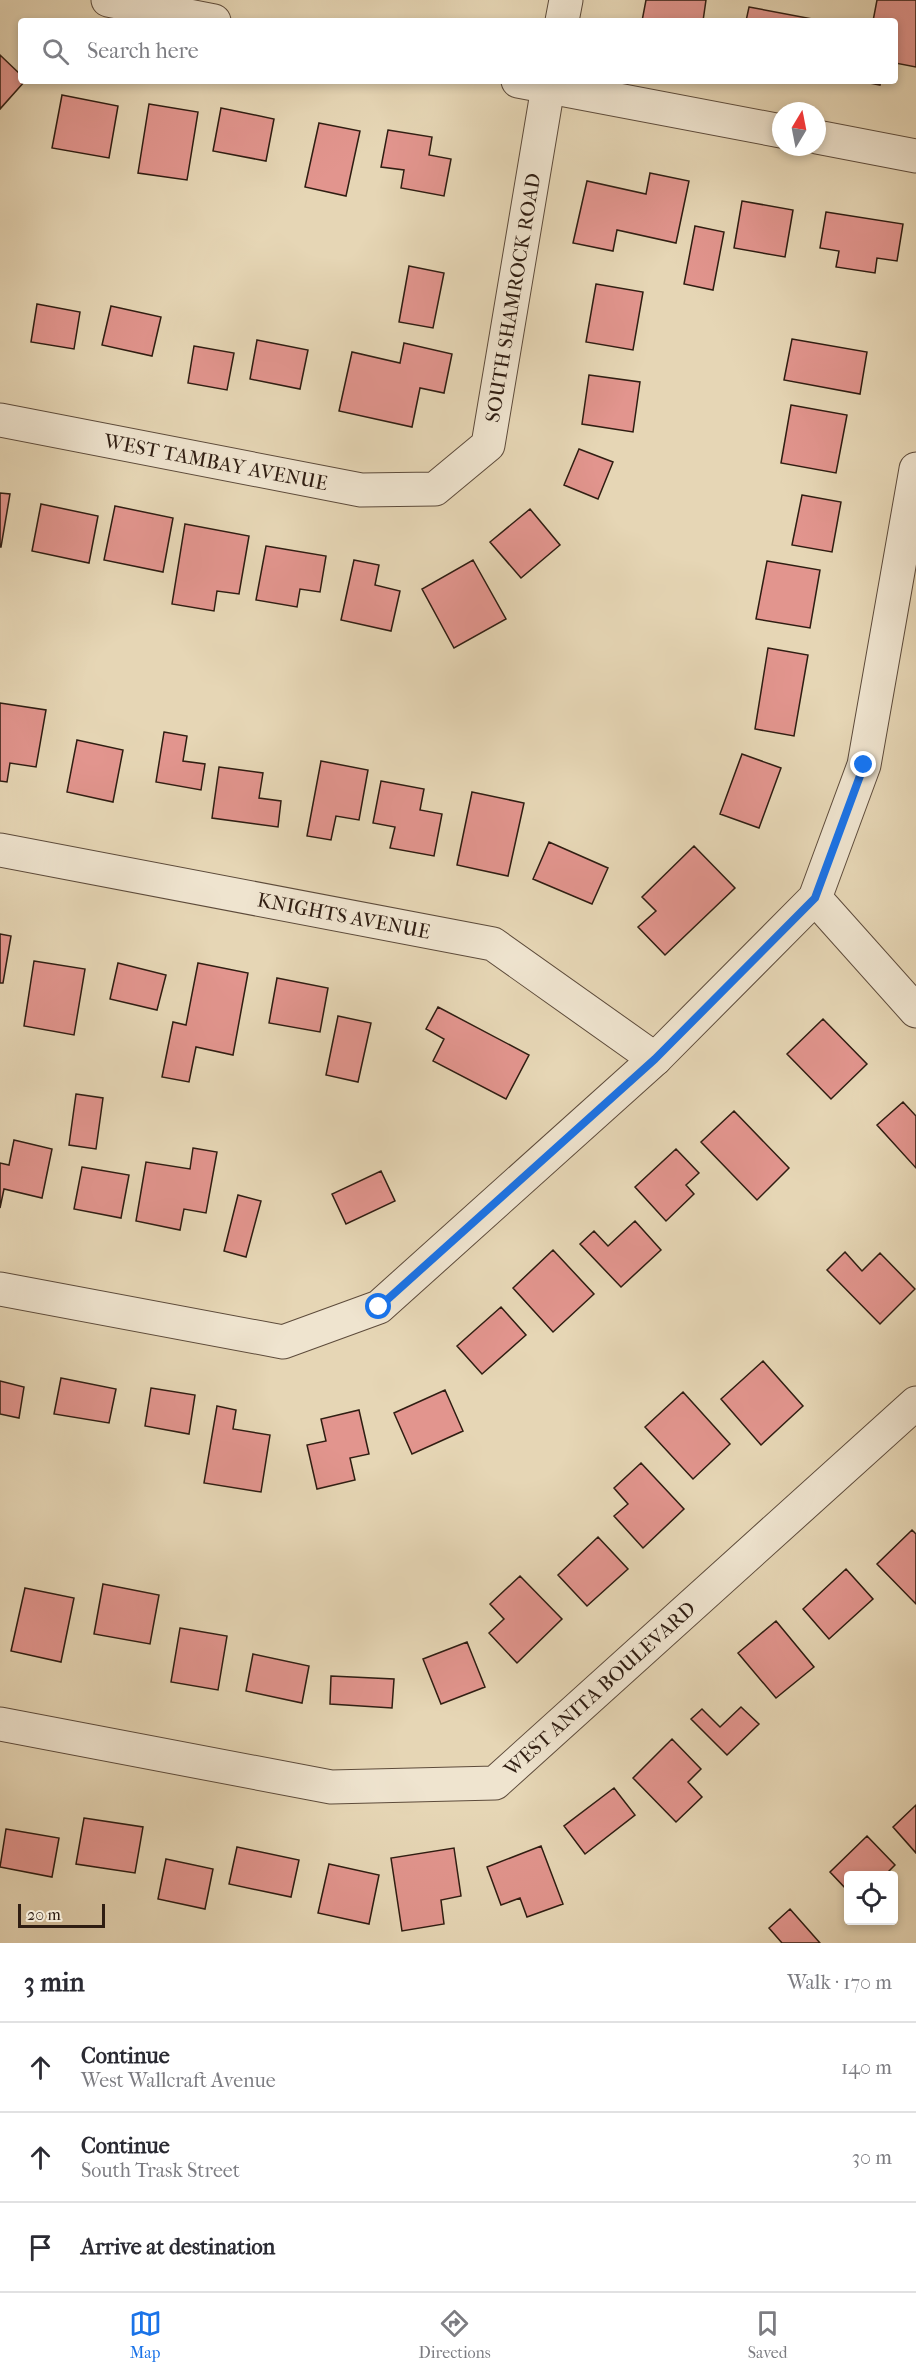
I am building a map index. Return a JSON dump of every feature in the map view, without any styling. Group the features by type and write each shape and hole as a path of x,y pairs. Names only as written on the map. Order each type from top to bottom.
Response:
{"street":[{"path":"108,0 199,18"},
{"path":"563,18 566,0"},
{"name":"SOUTH SHAMROCK ROAD","path":"435,489 488,445 538,84"},
{"path":"543,84 772,128"},
{"path":"826,139 916,156"},
{"name":"WEST TAMBAY AVENUE","path":"0,420 361,490 435,489"},
{"path":"0,1289 284,1342 379,1307 655,1059 815,898 864,765 916,469"},
{"name":"KNIGHTS AVENUE","path":"0,850 493,944 655,1059"},
{"path":"815,898 916,1011"},
{"name":"WEST ANITA BOULEVARD","path":"0,1724 331,1787 495,1783 916,1403"}],"building":[{"path":"646,0 706,0 703,18 643,18"},
{"path":"877,0 916,0 916,67 898,64 898,18 874,18"},
{"path":"749,7 807,18 747,18"},
{"path":"0,55 18,72 18,84 22,84 0,109"},
{"path":"62,95 118,106 109,158 52,148"},
{"path":"149,104 198,112 187,180 138,173"},
{"path":"221,108 274,119 266,161 213,151"},
{"path":"319,123 360,131 346,196 305,187"},
{"path":"388,130 432,137 429,155 451,159 444,196 401,188 404,170 381,167"},
{"path":"650,173 689,181 676,243 617,230 613,251 573,243 587,181 646,194"},
{"path":"742,201 793,210 785,257 734,248"},
{"path":"826,212 903,224 897,261 877,258 875,273 836,267 839,251 820,248"},
{"path":"695,226 724,232 713,290 684,284"},
{"path":"409,266 444,273 433,328 399,322"},
{"path":"596,284 643,292 633,350 586,342"},
{"path":"37,304 80,312 74,349 31,342"},
{"path":"111,306 161,317 152,356 102,345"},
{"path":"792,339 867,352 860,394 784,380"},
{"path":"257,340 308,350 300,389 250,379"},
{"path":"404,343 452,354 444,393 420,388 412,427 339,411 352,352 400,363"},
{"path":"194,346 234,353 227,390 188,383"},
{"path":"589,375 640,382 633,432 582,424"},
{"path":"791,405 847,415 836,473 781,463"},
{"path":"579,449 613,462 598,499 564,485"},
{"path":"0,493 10,494 1,547 0,547"},
{"path":"802,495 841,502 832,552 792,545"},
{"path":"41,504 98,516 89,563 32,551"},
{"path":"115,506 173,518 163,572 104,560"},
{"path":"530,509 560,545 521,578 490,542"},
{"path":"185,524 249,536 239,594 217,591 214,611 172,604"},
{"path":"266,546 326,556 320,592 300,589 297,607 256,600"},
{"path":"354,560 379,565 375,585 400,591 391,631 341,620"},
{"path":"473,560 506,619 454,648 422,589"},
{"path":"767,561 820,570 810,628 756,619"},
{"path":"768,648 808,655 794,736 755,729"},
{"path":"0,703 46,710 36,767 10,763 7,782 0,781"},
{"path":"164,732 187,736 183,761 205,764 201,790 156,782"},
{"path":"77,740 123,750 113,802 67,792"},
{"path":"742,754 781,768 759,828 720,814"},
{"path":"321,761 368,770 359,820 336,816 331,840 307,836"},
{"path":"219,767 263,773 259,798 281,801 278,827 212,818"},
{"path":"381,781 424,789 420,810 442,814 434,856 390,848 395,827 373,823"},
{"path":"472,792 524,803 508,876 457,865"},
{"path":"549,842 608,868 592,904 533,879"},
{"path":"694,846 735,888 665,955 638,927 656,911 642,897"},
{"path":"0,934 11,936 3,983 0,983"},
{"path":"34,961 85,969 74,1035 24,1026"},
{"path":"118,963 166,975 157,1010 110,999"},
{"path":"198,963 248,973 233,1055 196,1047 189,1082 162,1077 173,1022 186,1025"},
{"path":"277,978 328,988 320,1032 269,1023"},
{"path":"438,1007 529,1055 506,1099 433,1061 444,1039 426,1029"},
{"path":"338,1016 371,1023 358,1082 326,1075"},
{"path":"823,1019 867,1064 831,1099 787,1054"},
{"path":"76,1094 103,1098 96,1149 69,1145"},
{"path":"903,1102 916,1116 916,1168 877,1125"},
{"path":"734,1111 789,1168 757,1200 701,1142"},
{"path":"14,1140 52,1149 42,1198 4,1189 0,1208 0,1163 9,1165"},
{"path":"193,1148 217,1152 206,1213 184,1209 180,1230 136,1221 146,1162 190,1169"},
{"path":"676,1149 699,1173 686,1185 694,1194 666,1221 635,1187"},
{"path":"82,1167 129,1175 121,1218 74,1209"},
{"path":"381,1171 395,1201 346,1224 332,1194"},
{"path":"238,1195 261,1201 246,1257 224,1251"},
{"path":"635,1221 661,1250 621,1287 580,1244 594,1231 608,1246"},
{"path":"553,1250 594,1294 553,1332 513,1288"},
{"path":"845,1252 862,1271 880,1253 915,1289 880,1324 827,1270"},
{"path":"501,1307 526,1335 482,1374 457,1346"},
{"path":"763,1361 803,1406 761,1445 721,1399"},
{"path":"61,1378 116,1389 109,1423 54,1414"},
{"path":"0,1381 24,1387 19,1418 0,1414"},
{"path":"151,1388 195,1395 189,1434 145,1426"},
{"path":"445,1390 463,1431 412,1454 394,1413"},
{"path":"683,1392 730,1444 693,1479 645,1427"},
{"path":"217,1406 236,1410 233,1429 270,1435 261,1492 204,1483"},
{"path":"359,1410 369,1454 350,1458 355,1480 317,1489 307,1445 326,1441 321,1419"},
{"path":"641,1463 684,1509 643,1548 614,1516 628,1504 614,1488"},
{"path":"912,1530 916,1534 916,1604 877,1564"},
{"path":"598,1537 628,1569 587,1606 558,1575"},
{"path":"846,1569 873,1599 829,1639 803,1609"},
{"path":"520,1576 562,1619 517,1663 489,1633 504,1619 490,1604"},
{"path":"103,1584 159,1595 150,1644 94,1634"},
{"path":"25,1588 74,1598 61,1662 11,1651"},
{"path":"776,1621 814,1667 776,1698 738,1653"},
{"path":"180,1628 227,1636 218,1690 171,1682"},
{"path":"467,1642 485,1687 441,1704 423,1659"},
{"path":"253,1654 309,1666 302,1703 246,1691"},
{"path":"331,1676 394,1679 392,1708 330,1704"},
{"path":"741,1707 759,1724 727,1755 691,1719 702,1709 720,1727"},
{"path":"672,1739 701,1769 688,1782 702,1797 676,1822 633,1778"},
{"path":"614,1788 635,1815 585,1854 564,1826"},
{"path":"916,1805 916,1853 893,1827"},
{"path":"84,1818 143,1827 135,1873 76,1864"},
{"path":"6,1829 59,1838 52,1877 0,1867"},
{"path":"867,1836 895,1865 889,1871 844,1871 844,1887 830,1872"},
{"path":"541,1846 563,1904 527,1917 520,1898 501,1905 487,1867"},
{"path":"237,1847 299,1860 291,1897 229,1884"},
{"path":"454,1848 461,1896 441,1900 444,1924 402,1931 391,1858"},
{"path":"166,1859 213,1869 205,1909 158,1899"},
{"path":"329,1864 379,1875 369,1924 318,1913"},
{"path":"790,1909 820,1943 782,1943 769,1928"}],"route":[{"path":"379,1307 655,1059 815,898 864,765"}]}
